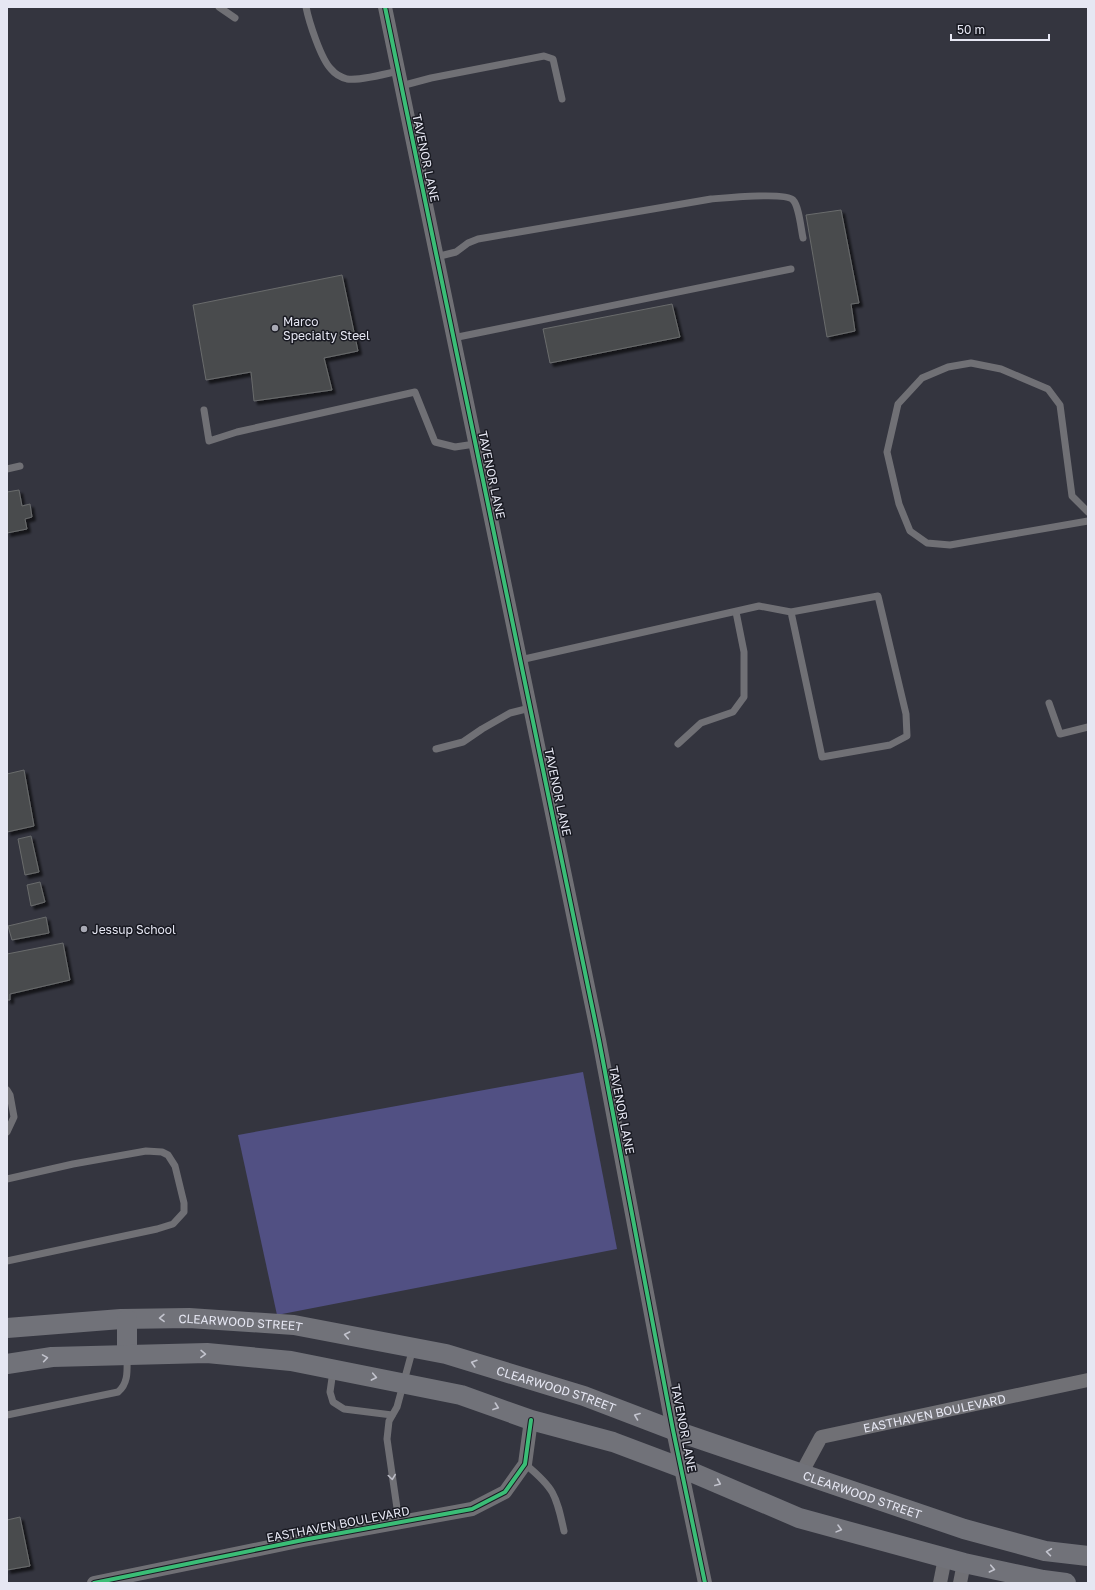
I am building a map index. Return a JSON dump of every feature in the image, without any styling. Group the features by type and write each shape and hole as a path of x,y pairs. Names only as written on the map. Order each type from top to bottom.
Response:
{"main road":[{"name":"CLEARWOOD STREET","path":"7,1328 127,1318 189,1318 294,1325 446,1354 584,1396 674,1430 964,1529 1045,1551 1088,1556"},
{"path":"127,1318 127,1354"},
{"path":"7,1364 52,1357 207,1353 290,1361 461,1394 531,1420 613,1442 682,1468 799,1518 1017,1579 1066,1583"},
{"path":"945,1558 964,1529"},
{"path":"964,1529 964,1563"}],"street":[{"name":"TAVENOR LANE","path":"385,7 599,1040 705,1583"},
{"name":"EASTHAVEN BOULEVARD","path":"801,1474 821,1437 1088,1380"},
{"name":"EASTHAVEN BOULEVARD","path":"94,1583 303,1540 472,1508 505,1492 525,1464 531,1420"},
{"path":"940,1583 945,1558"},
{"path":"960,1583 964,1563"}],"lane":[{"path":"219,7 235,18"},
{"path":"306,7 322,55 330,68 337,75 347,79 398,71"},
{"path":"401,86 431,78 544,56 553,59 562,99"},
{"path":"436,257 456,252 468,243 478,239 711,199 740,197 770,196 791,198 795,201 803,238"},
{"path":"453,338 791,269"},
{"path":"1088,512 1072,496 1060,405 1048,389 1001,369 972,363 948,367 922,378 898,404 887,452 899,504 910,531 927,544 950,545 1088,521"},
{"path":"204,410 209,441 237,432 415,392 434,442 455,447 475,444"},
{"path":"7,469 20,466"},
{"path":"520,660 760,606 791,612 878,596 906,714 907,736 890,746 822,757 791,612"},
{"path":"678,744 701,723 733,712 744,697 744,652 736,612"},
{"path":"1049,703 1060,734 1088,728"},
{"path":"436,749 463,742 510,713 530,708"},
{"path":"7,1090 10,1095 14,1117 7,1132"},
{"path":"7,1179 73,1164 155,1150 162,1152 171,1159 175,1166 184,1203 184,1212 181,1216 173,1224 158,1229 7,1261"},
{"path":"399,1522 387,1438 389,1421 397,1407 413,1348"},
{"path":"7,1415 118,1392 122,1389 126,1381 127,1354"},
{"path":"333,1369 330,1392 333,1402 344,1409 392,1415"},
{"path":"525,1464 543,1479 552,1490 558,1504 564,1531"}],"shaded area":[{"path":"583,1072 617,1249 277,1315 238,1135"}],"building":[{"path":"841,210 859,303 851,304 855,331 827,337 806,215"},
{"name":"Marco Specialty Steel","path":"342,275 358,351 324,358 332,390 254,401 251,372 206,380 193,305"},
{"path":"672,304 680,337 550,363 543,329"},
{"path":"19,490 22,506 30,504 32,517 25,519 27,529 7,533 7,492"},
{"path":"24,770 34,826 7,832 7,774"},
{"path":"31,836 39,872 25,875 18,839"},
{"path":"40,882 45,902 31,906 27,885"},
{"path":"46,917 49,933 12,940 8,926"},
{"path":"63,943 70,980 10,994 10,1000 7,1000 7,954"},
{"path":"20,1517 30,1566 7,1570 7,1520"}],"cycle path":[{"path":"385,7 599,1040 673,1430 705,1583"},
{"path":"94,1583 303,1540 472,1509 505,1492 525,1464 531,1420"}],"place":[{"name":"Marco Specialty Steel","path":"275,328"},
{"name":"Jessup School","path":"84,929"}]}
